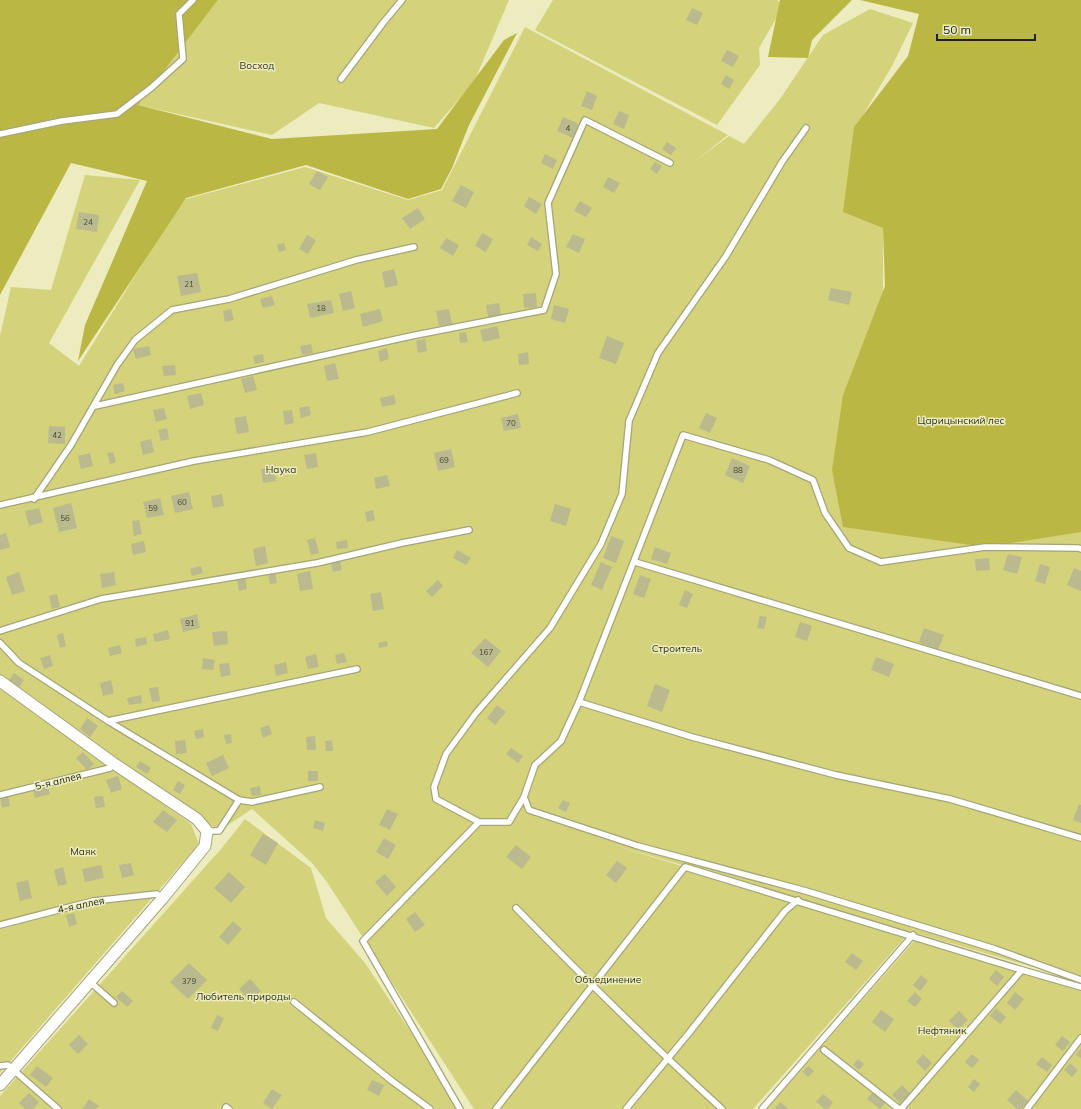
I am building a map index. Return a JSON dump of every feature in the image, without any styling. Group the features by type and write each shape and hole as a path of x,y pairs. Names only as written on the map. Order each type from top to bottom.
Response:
{"street":[{"path":"0,681 113,763 198,819 207,832 205,846 162,899 0,1085"}],"lane":[{"path":"0,134 62,121 117,114 151,88 184,59 180,14 193,0"},
{"path":"340,79 402,0"},
{"path":"95,406 411,336 544,310 556,274 548,203 585,120 670,163"},
{"path":"806,128 782,162 726,256 658,353 629,421 622,494 601,544 550,628 476,713 446,754 434,787 436,799 480,822 509,822 524,797 535,765 561,741 579,702 635,562 683,435 769,460 813,480 826,513 849,548 881,562 985,547 1081,549"},
{"path":"34,498 71,445 95,406 117,365 135,340 172,310 229,299 356,260 414,247"},
{"path":"0,505 194,461 368,432 517,392"},
{"path":"0,631 101,599 316,563 402,543 469,530"},
{"path":"635,562 1081,696"},
{"path":"0,643 19,663 108,721 239,800 252,802 320,787"},
{"path":"108,721 357,669"},
{"path":"579,702 692,737 836,776 950,799 1081,838"},
{"name":"5-я аллея","path":"0,795 110,768 113,763"},
{"path":"524,797 529,810 638,846 806,891 995,949 1081,980"},
{"path":"207,832 218,831 239,800"},
{"path":"460,1109 363,941 480,822"},
{"path":"496,1109 685,867 1081,987"},
{"name":"4-я аллея","path":"0,925 93,901 157,894 162,899"},
{"path":"626,1109 785,911 798,900"},
{"path":"516,908 592,986 667,1059 722,1109"},
{"path":"762,1109 913,936"},
{"path":"824,1050 900,1109 1022,970"},
{"path":"90,982 114,1003"},
{"path":"294,1002 392,1081 430,1109"},
{"path":"1027,1109 1081,1038"},
{"path":"0,1066 8,1065 13,1071 58,1109"},
{"path":"225,1109 226,1107 229,1109"}],"green space":[{"path":"0,0 218,0 138,105 272,139 437,129 504,40 517,33 469,125 452,168 441,189 408,199 306,165 186,198 78,361 85,325 147,181 71,163 0,295"},
{"name":"Восход","path":"218,0 509,0 474,82 434,128 319,103 272,135 138,105"},
{"path":"553,0 777,0 784,5 759,48 760,65 717,125 535,30"},
{"path":"780,0 852,0 812,40 808,58 768,57"},
{"name":"Царицынский лес","path":"860,0 1081,0 1081,532 985,547 843,527 832,470 843,395 885,286 883,228 843,212 854,127 908,56 919,14"},
{"path":"870,9 913,23 892,66 863,115 883,228 883,293 833,463 1081,532 1081,981 610,844 907,935 753,1109 474,1109 327,882 312,863 252,809 219,831 0,677 0,336 11,287 51,290 85,175 140,180 49,343 79,366 171,218 186,199 305,167 408,200 442,190 525,27 728,135 695,161 729,136 744,144 780,99 823,35"},
{"name":"Маяк","path":"0,689 191,824 199,844 0,1073"},
{"name":"Любитель природы","path":"245,819 311,868 326,918 365,963 462,1109 0,1109 0,1096 221,849"},
{"name":"Нефтяник","path":"915,940 1081,991 1081,1109 767,1109"}],"building":[{"path":"692,8 703,13 697,25 686,20"},
{"path":"727,50 739,56 733,67 721,61"},
{"path":"726,75 734,80 729,89 721,84"},
{"path":"587,91 597,96 592,110 581,106"},
{"path":"619,111 629,115 624,129 613,124"},
{"path":"563,117 579,124 573,138 557,131"},
{"path":"667,142 676,148 671,155 662,149"},
{"path":"545,154 557,160 553,169 541,163"},
{"path":"655,162 662,166 657,174 650,169"},
{"path":"317,171 328,177 320,190 309,184"},
{"path":"608,177 620,183 614,193 603,187"},
{"path":"461,185 474,192 466,208 452,201"},
{"path":"529,197 542,204 536,214 524,206"},
{"path":"580,201 592,208 586,217 574,211"},
{"path":"418,208 425,219 410,229 402,218"},
{"path":"79,212 99,215 97,232 76,229"},
{"path":"482,233 493,239 486,252 475,246"},
{"path":"573,234 585,239 579,253 566,247"},
{"path":"307,235 316,240 308,254 299,249"},
{"path":"531,237 542,244 538,251 527,245"},
{"path":"446,238 459,245 453,256 440,248"},
{"path":"284,243 286,250 279,252 277,245"},
{"path":"394,269 398,285 385,288 382,272"},
{"path":"197,273 201,292 181,296 177,276"},
{"path":"831,288 852,292 849,305 828,300"},
{"path":"351,291 355,308 343,311 339,294"},
{"path":"536,293 537,307 524,308 523,294"},
{"path":"272,296 275,305 263,308 260,299"},
{"path":"331,300 334,313 310,318 307,304"},
{"path":"499,303 501,316 488,317 486,305"},
{"path":"554,305 569,309 565,323 551,319"},
{"path":"231,309 234,320 225,322 223,311"},
{"path":"380,309 383,321 363,327 360,314"},
{"path":"449,309 452,324 439,326 436,311"},
{"path":"497,326 500,338 483,342 480,330"},
{"path":"466,332 468,342 460,343 459,333"},
{"path":"607,336 624,343 616,364 599,358"},
{"path":"425,339 427,351 418,353 416,341"},
{"path":"311,344 313,353 302,355 300,346"},
{"path":"149,346 151,355 136,359 133,349"},
{"path":"387,348 389,359 380,362 378,351"},
{"path":"528,352 529,364 519,365 518,354"},
{"path":"263,354 264,362 255,364 253,356"},
{"path":"335,363 339,379 327,381 324,366"},
{"path":"175,365 176,375 164,376 162,366"},
{"path":"253,376 257,390 245,393 241,379"},
{"path":"123,383 125,391 115,394 113,385"},
{"path":"201,393 204,405 190,409 187,396"},
{"path":"394,395 396,404 382,407 380,398"},
{"path":"309,406 311,415 301,418 299,408"},
{"path":"164,408 167,419 156,422 153,410"},
{"path":"292,410 294,423 285,425 283,411"},
{"path":"706,413 717,418 710,433 699,428"},
{"path":"518,414 521,428 504,431 501,418"},
{"path":"246,416 249,432 237,434 234,418"},
{"path":"49,426 65,427 65,444 48,443"},
{"path":"167,428 169,439 161,441 158,430"},
{"path":"151,439 154,452 143,455 140,442"},
{"path":"451,449 455,467 438,471 434,453"},
{"path":"113,452 116,462 110,464 107,453"},
{"path":"90,453 93,466 81,469 78,456"},
{"path":"316,453 318,467 307,469 304,455"},
{"path":"732,458 750,466 743,483 725,475"},
{"path":"273,467 276,481 263,483 261,469"},
{"path":"387,475 390,486 376,489 374,478"},
{"path":"189,492 193,509 175,513 171,496"},
{"path":"222,494 224,506 213,508 211,496"},
{"path":"160,498 164,515 147,518 143,502"},
{"path":"71,503 77,528 59,532 53,508"},
{"path":"555,504 571,509 566,526 550,521"},
{"path":"39,508 43,522 29,526 25,511"},
{"path":"373,510 375,520 367,522 365,512"},
{"path":"139,520 142,534 134,536 132,521"},
{"path":"6,533 10,547 0,550 0,535"},
{"path":"611,536 624,541 616,563 603,558"},
{"path":"315,538 319,553 311,555 307,540"},
{"path":"347,540 348,548 337,549 336,542"},
{"path":"144,541 146,552 133,555 131,544"},
{"path":"265,546 268,563 256,566 253,549"},
{"path":"655,547 671,553 667,564 651,559"},
{"path":"457,550 471,558 466,565 453,558"},
{"path":"1008,554 1022,557 1017,574 1003,570"},
{"path":"989,558 990,570 976,571 975,559"},
{"path":"340,561 342,570 333,572 331,563"},
{"path":"601,562 612,567 602,590 591,585"},
{"path":"1040,564 1050,567 1045,584 1035,581"},
{"path":"201,566 203,573 192,576 190,569"},
{"path":"1074,568 1081,571 1081,591 1067,585"},
{"path":"310,571 313,589 300,591 297,574"},
{"path":"19,572 25,591 12,595 6,577"},
{"path":"114,572 116,585 102,588 100,574"},
{"path":"275,572 277,583 270,584 268,573"},
{"path":"640,575 651,579 644,598 633,594"},
{"path":"245,578 247,589 239,591 237,580"},
{"path":"438,580 443,586 432,597 426,591"},
{"path":"685,590 693,594 687,608 679,605"},
{"path":"381,592 384,609 373,611 370,594"},
{"path":"57,594 60,607 52,609 49,596"},
{"path":"197,614 200,628 183,632 180,619"},
{"path":"760,616 767,617 764,629 757,628"},
{"path":"800,622 812,626 807,641 795,637"},
{"path":"924,628 944,635 938,650 919,642"},
{"path":"168,630 170,639 155,642 153,634"},
{"path":"227,631 228,644 214,646 212,632"},
{"path":"63,633 66,646 60,648 57,635"},
{"path":"146,637 147,644 136,647 135,639"},
{"path":"485,638 501,651 488,667 471,653"},
{"path":"387,641 388,646 379,648 378,643"},
{"path":"120,645 122,653 110,656 108,648"},
{"path":"344,653 347,662 337,664 335,655"},
{"path":"316,654 319,667 308,669 305,657"},
{"path":"50,655 53,666 44,669 40,658"},
{"path":"876,657 894,664 889,677 871,670"},
{"path":"203,658 215,660 213,670 202,669"},
{"path":"286,662 288,673 276,676 274,665"},
{"path":"229,663 231,675 221,677 219,664"},
{"path":"14,673 24,680 19,687 9,680"},
{"path":"111,680 114,693 103,696 100,683"},
{"path":"655,684 670,690 662,712 647,706"},
{"path":"158,687 160,701 152,702 149,688"},
{"path":"141,695 142,703 129,705 127,698"},
{"path":"497,705 506,712 495,725 487,718"},
{"path":"87,718 98,726 90,737 80,729"},
{"path":"269,725 272,734 263,738 260,728"},
{"path":"203,729 204,737 196,739 194,731"},
{"path":"231,734 232,743 226,744 224,735"},
{"path":"315,736 316,750 307,750 306,737"},
{"path":"185,740 187,753 176,754 175,741"},
{"path":"332,740 333,751 326,751 325,741"},
{"path":"511,748 523,756 518,763 506,754"},
{"path":"83,752 94,764 87,770 76,758"},
{"path":"223,755 229,768 212,776 206,763"},
{"path":"140,761 151,768 147,774 136,767"},
{"path":"308,771 318,771 318,781 308,781"},
{"path":"118,776 122,789 111,793 106,780"},
{"path":"178,781 185,785 180,794 173,790"},
{"path":"47,784 50,794 35,798 33,788"},
{"path":"260,786 261,795 252,796 250,788"},
{"path":"8,795 10,806 2,808 0,797"},
{"path":"103,796 105,807 96,808 94,797"},
{"path":"563,800 570,803 566,812 558,808"},
{"path":"1079,804 1081,805 1081,823 1073,820"},
{"path":"387,809 398,814 390,830 379,825"},
{"path":"163,810 177,820 167,832 153,822"},
{"path":"315,820 325,823 323,831 313,828"},
{"path":"263,834 278,843 266,865 250,855"},
{"path":"384,838 396,845 388,859 376,852"},
{"path":"516,845 531,857 522,869 506,857"},
{"path":"617,861 627,868 616,883 606,875"},
{"path":"131,863 134,875 122,878 119,865"},
{"path":"101,865 104,878 85,882 82,869"},
{"path":"63,867 67,884 58,886 54,870"},
{"path":"229,872 245,887 231,903 214,888"},
{"path":"385,874 396,887 387,896 375,882"},
{"path":"28,880 32,898 20,901 16,883"},
{"path":"415,912 425,925 415,932 406,919"},
{"path":"74,913 77,924 69,927 66,915"},
{"path":"233,921 242,929 228,945 219,937"},
{"path":"852,953 863,961 856,970 845,962"},
{"path":"189,963 207,980 188,999 170,982"},
{"path":"996,970 1004,977 997,986 989,979"},
{"path":"921,975 928,981 920,991 913,985"},
{"path":"250,979 261,991 250,1001 239,989"},
{"path":"122,991 133,1001 127,1007 116,997"},
{"path":"915,992 922,999 915,1007 907,1001"},
{"path":"1015,992 1024,999 1015,1010 1007,1003"},
{"path":"996,1008 1006,1017 1000,1024 990,1016"},
{"path":"881,1010 894,1019 885,1032 872,1022"},
{"path":"959,1011 968,1020 958,1030 949,1021"},
{"path":"217,1015 224,1018 218,1031 211,1028"},
{"path":"79,1035 88,1044 78,1054 69,1045"},
{"path":"1062,1036 1070,1042 1063,1051 1055,1045"},
{"path":"1081,1048 1081,1058 1076,1055"},
{"path":"923,1054 932,1063 925,1071 916,1062"},
{"path":"972,1054 979,1060 972,1068 965,1062"},
{"path":"1042,1057 1052,1065 1047,1072 1036,1064"},
{"path":"858,1059 864,1064 859,1070 853,1065"},
{"path":"1070,1063 1078,1070 1072,1077 1064,1070"},
{"path":"37,1066 53,1078 46,1087 30,1075"},
{"path":"808,1066 814,1071 808,1077 803,1072"},
{"path":"974,1079 980,1084 974,1092 968,1087"},
{"path":"372,1080 384,1085 379,1096 367,1090"},
{"path":"902,1085 910,1093 900,1103 892,1095"},
{"path":"272,1089 282,1095 272,1109 263,1103"},
{"path":"1016,1090 1028,1101 1021,1109 1017,1109 1007,1100"},
{"path":"873,1092 886,1102 880,1109 867,1099"},
{"path":"29,1093 39,1102 33,1109 25,1109 19,1103"},
{"path":"823,1094 833,1102 828,1109 825,1109 816,1102"},
{"path":"89,1099 99,1106 96,1109 82,1109"},
{"path":"780,1102 789,1109 774,1109"}],"park label":[{"name":"Наука","path":"281,469"},
{"name":"Строитель","path":"677,648"},
{"name":"Объединение","path":"608,979"}]}
